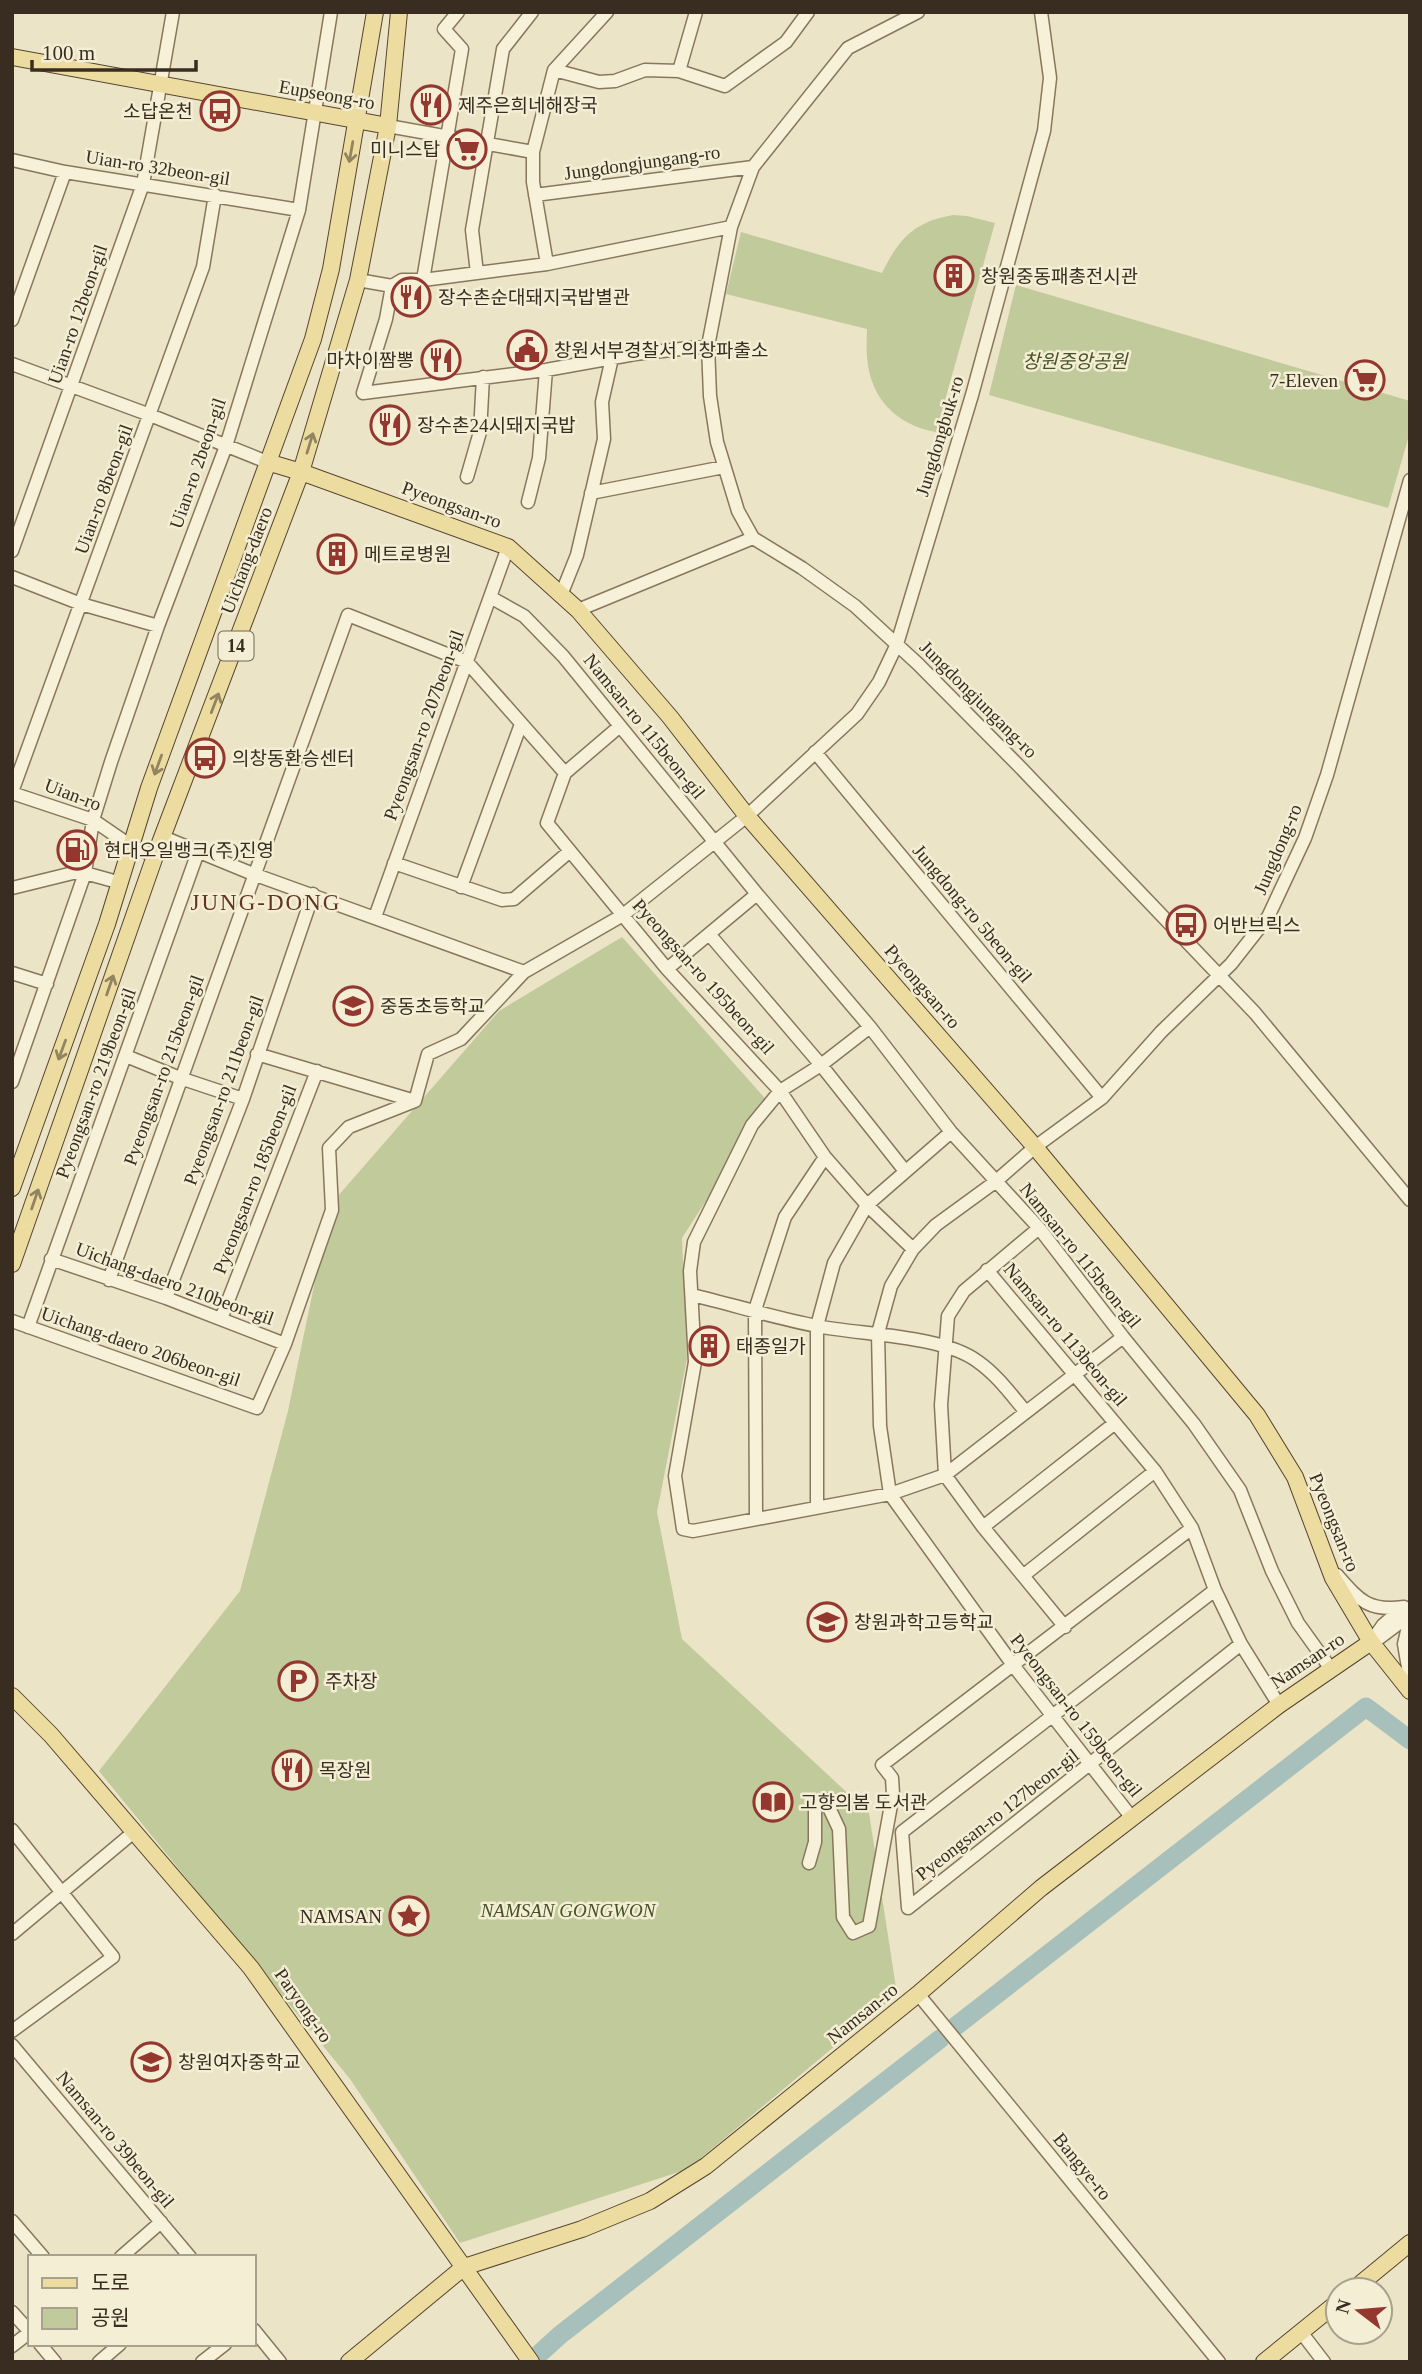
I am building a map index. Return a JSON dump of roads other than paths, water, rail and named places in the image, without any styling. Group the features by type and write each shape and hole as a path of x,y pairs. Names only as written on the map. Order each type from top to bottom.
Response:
{"main road":[{"name":"Uichang-daero","path":"12,1188 121,883 149,788 313,339 331,269 374,12"},
{"name":"Uichang-daero","path":"12,1264 155,856 301,472 358,280 388,126 402,16"},
{"name":"Eupseong-ro","path":"12,57 388,126"},
{"name":"Pyeongsan-ro","path":"267,462 508,547 578,610 670,717 747,816 1035,1147 1257,1415 1295,1477 1333,1578 1371,1642 1410,1691"},
{"name":"Namsan-ro","path":"349,2362 464,2267 582,2229 650,2201 706,2166 918,1994 1041,1888 1279,1705 1371,1642"},
{"name":"Paryong-ro","path":"12,1696 51,1735 251,1968 531,2362"},
{"path":"1370,2276 1410,2243"},
{"path":"1264,2362 1324,2313"}],"street":[{"name":"Uian-ro 12beon-gil","path":"12,551 143,184 173,12"},
{"name":"Uian-ro 2beon-gil","path":"12,1082 85,873 93,820 111,762 158,626 226,446 299,210 331,12"},
{"path":"423,280 462,49 444,29 458,12"},
{"path":"477,273 472,230 503,49 532,12"},
{"path":"679,71 696,12"},
{"path":"554,70 598,82 615,81 645,70 679,71 725,86 786,42 808,12"},
{"name":"Jungdongjungang-ro","path":"918,12 848,48 753,167 731,227 708,346 710,396 717,442 738,511 753,538 855,606 897,644 1018,766 1255,1013 1410,1200"},
{"name":"Jungdongbuk-ro","path":"747,816 857,714 878,682 897,644 972,396 1044,131 1050,78 1041,12"},
{"path":"547,264 535,195 533,152 554,70 603,14"},
{"path":"388,126 533,152"},
{"name":"Uian-ro 32beon-gil","path":"12,160 65,172 299,210"},
{"name":"Jungdongjungang-ro","path":"535,195 753,167"},
{"path":"12,320 65,172"},
{"name":"Uian-ro 8beon-gil","path":"12,792 203,267 215,195"},
{"path":"358,280 392,286 402,280 423,280 547,264 731,227"},
{"path":"392,286 386,318 363,393 708,346"},
{"path":"561,595 577,555 604,439 602,402 612,358"},
{"path":"12,364 267,462"},
{"path":"528,502 539,458 546,370"},
{"path":"467,477 480,432 483,377"},
{"path":"592,493 724,467"},
{"name":"Jungdong-ro","path":"1035,1147 1102,1098 1161,1032 1219,977 1268,917 1305,838 1327,775 1410,480"},
{"path":"578,610 753,538"},
{"name":"Pyeongsan-ro 207beon-gil","path":"375,917 508,547"},
{"path":"12,577 81,604 158,626"},
{"name":"Namsan-ro 115beon-gil","path":"490,597 524,616 563,656 757,894 870,1027 951,1132 1039,1228 1194,1424 1240,1490 1298,1623 1331,1669"},
{"name":"Pyeongsan-ro 215beon-gil","path":"109,1280 348,615 467,662"},
{"path":"467,662 565,773"},
{"path":"461,887 521,724"},
{"name":"Pyeongsan-ro 195beon-gil","path":"620,726 565,773 547,823 667,969 780,1091 825,1157 867,1205 913,1250"},
{"name":"Jungdong-ro 5beon-gil","path":"815,752 1102,1098"},
{"name":"Uian-ro","path":"12,792 93,820 131,846 155,856"},
{"path":"285,1344 332,1210 329,1148 349,1127 415,1101 428,1054 461,1039 524,972 623,915 747,816"},
{"path":"163,837 253,874 524,972"},
{"path":"394,863 494,900 514,898 570,850"},
{"name":"Pyeongsan-ro 219beon-gil","path":"28,1327 198,852"},
{"path":"12,888 73,873 85,873 121,883"},
{"name":"Pyeongsan-ro 211beon-gil","path":"166,1298 243,1098 313,894"},
{"path":"667,969 757,894"},
{"path":"709,934 821,1065 905,1171"},
{"path":"12,973 47,984"},
{"path":"870,1027 821,1065 780,1091 752,1125 694,1242 690,1271 695,1362 675,1476 683,1529 693,1531 890,1494 945,1475 1123,1337"},
{"path":"257,1054 317,1071"},
{"path":"126,1056 243,1098"},
{"name":"Pyeongsan-ro 185beon-gil","path":"221,1319 317,1071 415,1101"},
{"path":"817,1507 817,1326 834,1263 867,1205 951,1132"},
{"name":"Pyeongsan-ro 159beon-gil","path":"1035,1147 995,1182 936,1226 913,1250 891,1286 878,1333 880,1426 890,1494 1051,1716 1132,1818"},
{"path":"756,1518 755,1310 785,1217 825,1157"},
{"path":"1039,1228 964,1292 948,1316 941,1405 945,1475 983,1527 1065,1627"},
{"name":"Uichang-daero 210beon-gil","path":"51,1259 166,1298 285,1344"},
{"name":"Namsan-ro 113beon-gil","path":"987,1270 1155,1471 1192,1528 1215,1590 1241,1644 1279,1705"},
{"path":"692,1295 817,1326 878,1333 944,1346 976,1359 1000,1381 1025,1411"},
{"name":"Uichang-daero 206beon-gil","path":"12,1321 257,1408 285,1344"},
{"name":"Namsan-ro 113beon-gil","path":"983,1527 1115,1423"},
{"path":"1024,1575 1155,1471"},
{"path":"809,1863 815,1842 815,1802 825,1799 839,1829 843,1917 853,1933 869,1926 893,1794 892,1778 883,1765 1192,1528"},
{"path":"1328,1564 1363,1603 1383,1609 1408,1610"},
{"path":"1051,1716 1215,1590"},
{"path":"1371,1642 1408,1610"},
{"path":"1408,1610 1404,1644 1410,1679"},
{"name":"Pyeongsan-ro 127beon-gil","path":"1051,1716 902,1832 908,1908 1241,1644"},
{"path":"12,1830 113,1957 12,2031"},
{"path":"12,1934 135,1831"},
{"name":"Bangye-ro","path":"918,1994 1219,2362"},
{"name":"Namsan-ro 39beon-gil","path":"12,2045 188,2255"},
{"path":"12,2221 41,2255"},
{"path":"123,2255 161,2222"},
{"path":"12,2312 28,2330"},
{"path":"256,2332 280,2362"},
{"path":"1301,2332 1324,2362"},
{"path":"12,2346 28,2334"},
{"path":"42,2346 55,2362"},
{"path":"99,2362 118,2346"},
{"path":"202,2362 222,2346"}],"waterway":[{"path":"956,2026 1366,1707 1410,1740"},
{"path":"538,2355 560,2335 940,2039"}],"place":[{"name":"제주은희네해장국","path":"431,105"},
{"name":"소답온천","path":"220,111"},
{"name":"미니스탑","path":"467,149"},
{"name":"창원중동패총전시관","path":"954,276"},
{"name":"장수촌순대돼지국밥별관","path":"411,297"},
{"name":"창원서부경찰서 의창파출소","path":"527,350"},
{"name":"마차이짬뽕","path":"441,360"},
{"name":"7-Eleven","path":"1365,380"},
{"name":"장수촌24시돼지국밥","path":"390,425"},
{"name":"메트로병원","path":"337,554"},
{"name":"의창동환승센터","path":"205,758"},
{"name":"현대오일뱅크(주)진영","path":"77,850"},
{"name":"어반브릭스","path":"1186,925"},
{"name":"중동초등학교","path":"353,1006"},
{"name":"태종일가","path":"709,1346"},
{"name":"창원과학고등학교","path":"827,1622"},
{"name":"주차장","path":"298,1681"},
{"name":"목장원","path":"292,1770"},
{"name":"고향의봄 도서관","path":"773,1802"},
{"name":"NAMSAN","path":"409,1916"},
{"name":"창원여자중학교","path":"151,2062"}],"district":[{"name":"JUNG-DONG","path":"266,902"}],"park label":[{"name":"창원중앙공원","path":"1075,361"},
{"name":"NAMSAN GONGWON","path":"568,1910"}]}
